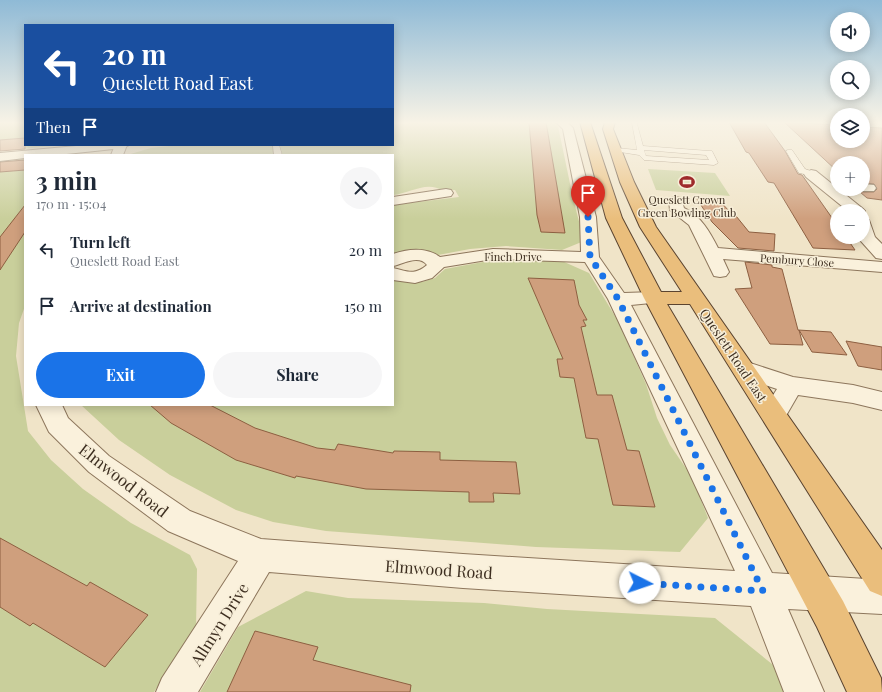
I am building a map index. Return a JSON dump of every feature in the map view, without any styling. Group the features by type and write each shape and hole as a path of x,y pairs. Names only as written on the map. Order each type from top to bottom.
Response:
{"highway":[{"path":"595,154 614,218 654,298 830,614 867,692"},
{"name":"Queslett Road East","path":"617,154 627,182 648,227 774,414 882,579"},
{"path":"654,298 695,298"}],"street":[{"path":"574,154 588,217 590,257 618,299 763,591 804,692"},
{"path":"0,157 24,155"},
{"path":"811,174 830,186"},
{"path":"394,201 426,193 446,193"},
{"path":"841,196 850,204"},
{"path":"676,201 677,210 691,218 712,253 720,272"},
{"path":"870,242 880,251"},
{"name":"Pembury Close","path":"712,253 882,267"},
{"name":"Finch Drive","path":"436,263 493,254 590,257"},
{"path":"394,260 401,257 412,255 428,256 436,263 435,267 428,274 417,278 403,277 394,273"},
{"path":"618,299 654,298"},
{"path":"744,369 792,385 852,394 882,401"},
{"path":"774,414 792,385"},
{"name":"Elmwood Road","path":"49,406 58,425 98,464 179,521 261,555 463,571 763,591 882,597"},
{"name":"Allmyn Drive","path":"176,692 261,555"}],"lane":[{"path":"643,154 644,158 714,162 710,154"},
{"path":"793,154 802,170 811,174"}],"green space":[{"path":"394,154 564,154 584,241 562,250 506,246 470,249 438,255 394,255 394,205 459,197 455,190 443,191 431,187 418,188 394,195"},
{"path":"24,159 24,309 19,323 16,356 28,431 51,460 83,489 131,523 190,555 197,569 196,629 154,692 0,692 0,162"},
{"name":"Queslett Crown Green Bowling Club","path":"648,169 715,173 730,196 656,190"},
{"path":"499,259 562,261 589,273 618,321 646,384 657,418 670,445 692,477 708,518 680,552 536,547 326,531 273,522 236,510 170,475 119,440 82,406 394,406 394,280 422,282 435,278 445,269"},
{"path":"306,591 348,598 484,603 547,609 715,618 777,668 786,692 200,692 238,627"}],"building":[{"path":"532,154 552,154 565,233 541,232 537,215"},
{"path":"750,154 787,154 798,174 802,175 830,215 830,244 851,244 855,250 813,248 774,183 768,182"},
{"path":"819,154 882,154 882,200 867,198 865,196 870,196 870,192 874,192 877,189 874,184 870,184 870,156 830,156 830,165"},
{"path":"24,160 24,170 0,172 0,162"},
{"path":"697,199 719,200 729,211 732,211 749,232 775,234 774,251 738,248 712,222"},
{"path":"24,206 24,234 0,270 0,237"},
{"path":"745,262 772,265 772,267 782,269 803,345 770,344 735,289 752,288"},
{"path":"528,278 574,280 579,305 587,320 583,320 586,326 581,327 597,395 612,395 627,450 639,451 655,507 613,505 598,439 586,438 574,378 560,377 557,359 563,359"},
{"path":"799,330 831,332 847,355 812,352"},
{"path":"846,341 882,347 882,370 858,366"},
{"path":"151,406 212,406 255,428 317,448 335,450 338,444 393,453 394,451 440,452 440,460 516,462 520,494 493,493 494,502 469,502 469,492 366,489 296,476 295,478 236,460 171,423"},
{"path":"0,538 87,586 90,582 148,615 105,667 33,623 30,626 0,607"},
{"path":"255,631 318,647 313,660 411,685 410,692 227,692"}],"place":[{"name":"Queslett Crown Green Bowling Club","path":"687,182"}],"route":[{"path":"588,217 590,257 618,299 763,591 640,583"}]}
